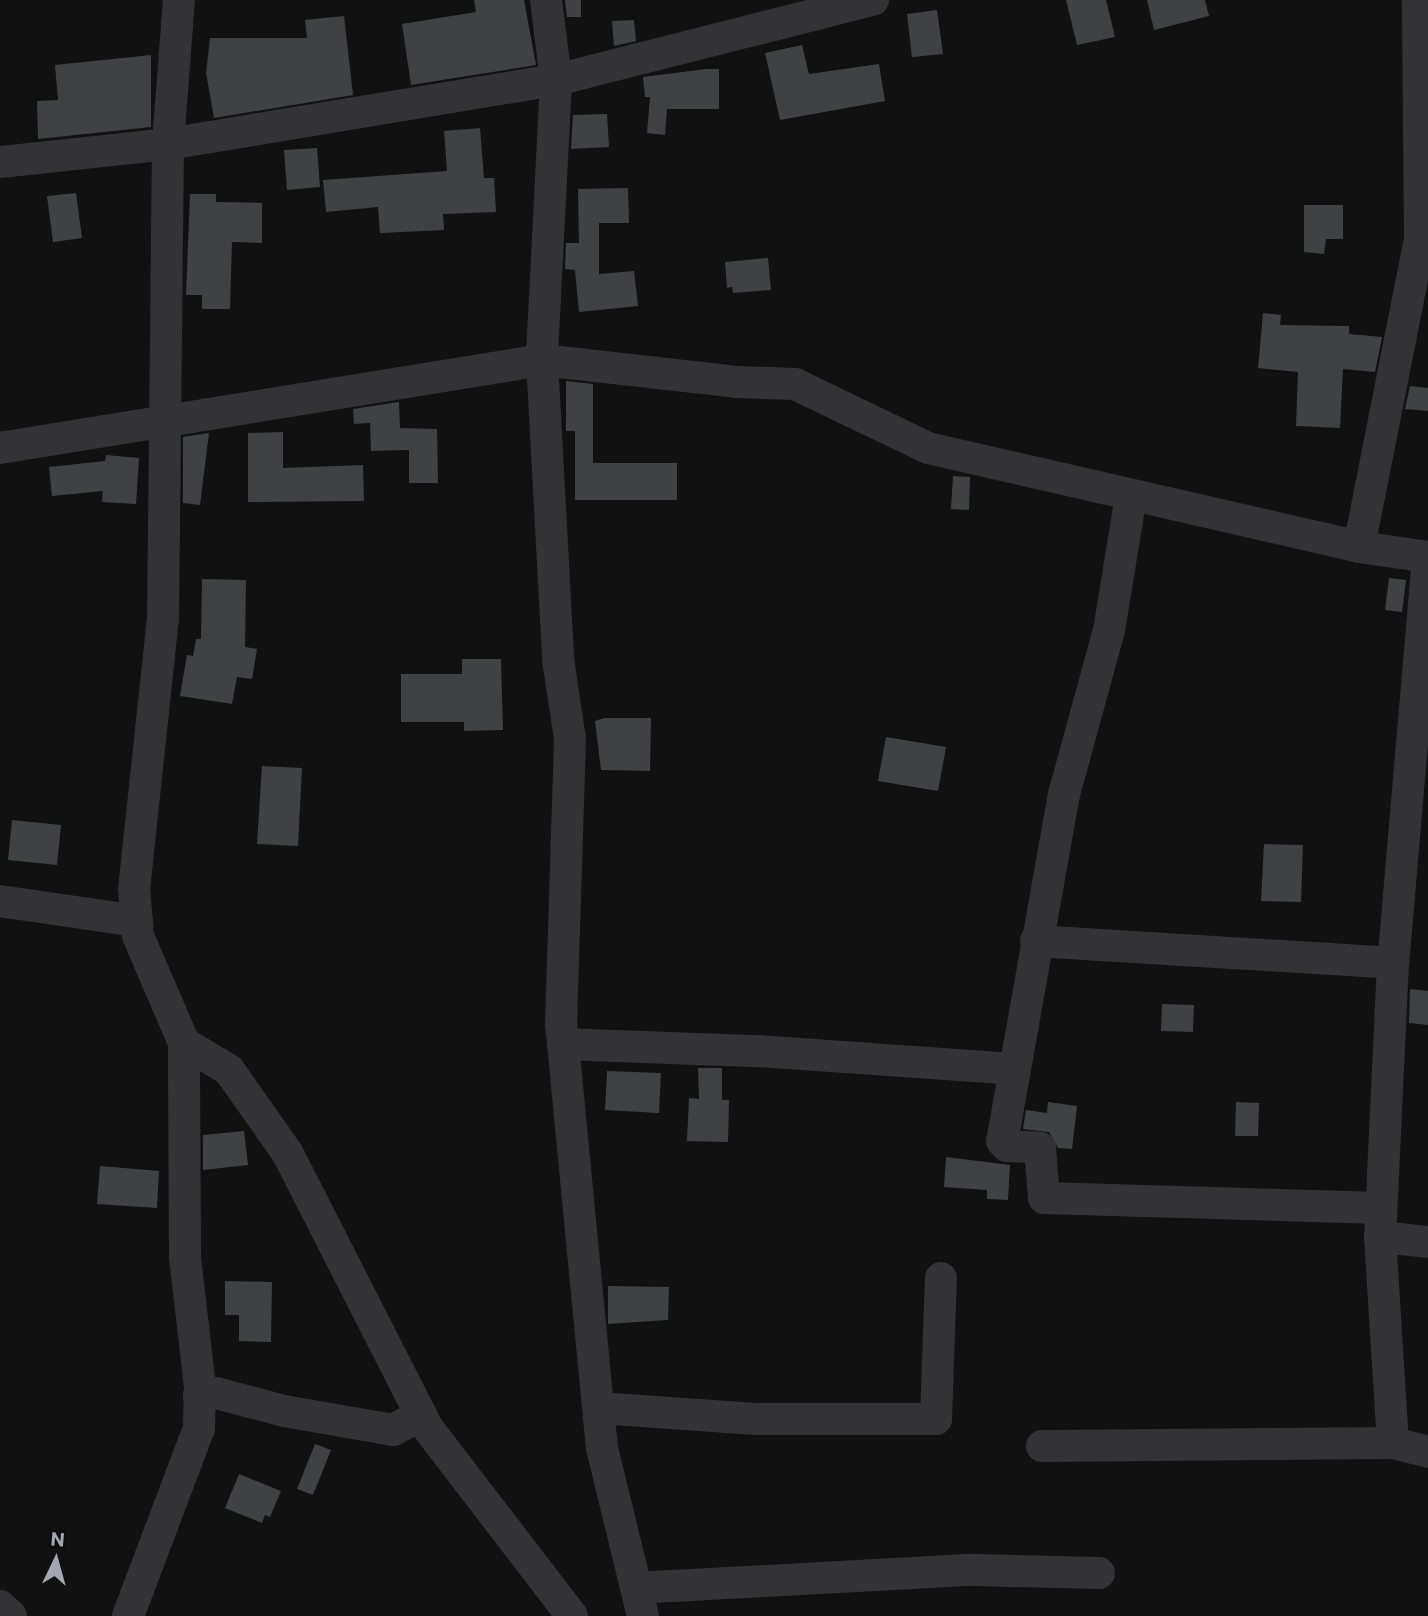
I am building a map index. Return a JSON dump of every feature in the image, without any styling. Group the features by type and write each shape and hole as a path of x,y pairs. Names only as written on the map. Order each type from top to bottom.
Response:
{"street":[{"path":"128,1616 199,1428 199,1395 185,1257 184,1043 138,936 134,888 163,618 168,144 179,0"},
{"path":"546,0 556,80 542,360 558,659 570,739 563,1044 602,1448 639,1602 972,1570 1099,1573"},
{"path":"0,162 168,144 556,80 873,0"},
{"path":"1359,547 1420,240 1422,11"},
{"path":"0,447 542,360 737,382 795,384 928,448 1359,547 1428,556 1393,964 1381,1223 1393,1443"},
{"path":"1131,496 1110,630 1064,794 1002,1141 1007,1146 1040,1148 1044,1198 1381,1223 1428,1242"},
{"path":"0,901 137,921"},
{"path":"1036,942 1393,964"},
{"path":"184,1043 229,1070 288,1154 421,1416 572,1616"},
{"path":"563,1044 758,1051 1013,1069"},
{"path":"599,1409 756,1419 936,1419 941,1278"},
{"path":"199,1395 216,1393 284,1411 393,1430 421,1416"},
{"path":"1042,1446 1393,1443 1428,1452"},
{"path":"0,1606 11,1616"}],"building":[{"path":"474,0 524,0 536,65 411,85 402,24 476,12"},
{"path":"565,0 581,0 581,17 567,17"},
{"path":"1066,0 1106,0 1115,37 1077,45"},
{"path":"1147,0 1205,0 1209,16 1154,30"},
{"path":"937,10 943,54 912,57 907,14"},
{"path":"344,16 353,95 214,118 206,73 210,38 307,38 305,20"},
{"path":"634,20 636,41 614,46 612,21"},
{"path":"802,45 809,74 879,64 885,101 780,120 765,53"},
{"path":"151,55 151,127 38,139 37,101 58,100 55,65"},
{"path":"719,69 719,109 667,109 665,135 647,133 650,97 645,97 643,77"},
{"path":"607,114 609,147 571,149 573,115"},
{"path":"480,128 484,178 494,178 496,212 443,214 444,230 380,233 378,207 326,212 323,180 447,171 444,131"},
{"path":"317,148 320,187 287,190 284,150"},
{"path":"628,188 629,223 599,223 599,274 634,271 638,306 579,312 575,270 565,269 566,243 579,243 578,189"},
{"path":"76,193 82,238 53,242 47,196"},
{"path":"190,194 216,194 216,202 262,203 262,243 232,242 230,309 202,309 202,295 186,295"},
{"path":"1304,205 1343,205 1343,239 1326,239 1324,254 1304,252"},
{"path":"768,258 771,290 733,293 732,287 727,288 725,262"},
{"path":"1263,313 1281,315 1280,325 1349,326 1349,334 1382,337 1375,372 1343,369 1340,428 1296,426 1298,372 1258,368"},
{"path":"566,381 593,384 593,463 677,463 677,500 575,500 575,431 566,431"},
{"path":"1410,386 1428,388 1428,411 1405,409"},
{"path":"399,402 400,428 437,429 438,483 409,483 409,450 371,451 370,423 354,424 353,409"},
{"path":"283,432 283,468 363,465 364,501 248,502 248,433"},
{"path":"209,433 200,505 183,503 183,437"},
{"path":"106,455 139,458 136,504 102,502 103,491 52,496 49,467 105,461"},
{"path":"953,476 970,477 969,510 951,509"},
{"path":"1389,578 1406,580 1402,612 1385,610"},
{"path":"202,579 246,580 245,647 257,649 252,679 237,677 232,704 180,696 187,655 193,656 196,639 201,639"},
{"path":"462,659 501,659 503,730 464,731 464,722 401,722 401,674 462,674"},
{"path":"604,718 651,718 650,771 601,770 595,721"},
{"path":"886,737 946,747 938,791 878,781"},
{"path":"262,766 302,768 298,846 257,844"},
{"path":"12,820 61,825 57,865 8,860"},
{"path":"1264,844 1303,845 1301,902 1261,901"},
{"path":"1410,989 1428,991 1428,1025 1409,1023"},
{"path":"1162,1004 1194,1005 1193,1032 1161,1031"},
{"path":"698,1068 722,1068 722,1100 729,1100 728,1142 687,1141 689,1098 699,1099"},
{"path":"607,1071 661,1073 659,1113 605,1110"},
{"path":"1048,1102 1077,1106 1072,1149 1058,1148 1049,1132 1023,1129 1026,1110 1047,1113"},
{"path":"1236,1102 1259,1103 1258,1136 1235,1136"},
{"path":"244,1131 248,1165 203,1170 203,1135"},
{"path":"946,1157 1010,1165 1008,1200 987,1199 987,1190 944,1187"},
{"path":"100,1166 159,1171 157,1208 97,1204"},
{"path":"225,1281 272,1282 271,1342 239,1341 239,1315 225,1315"},
{"path":"608,1286 669,1287 668,1320 608,1324"},
{"path":"315,1444 331,1450 313,1495 297,1489"},
{"path":"239,1474 281,1491 270,1517 265,1515 262,1523 225,1508"}]}
